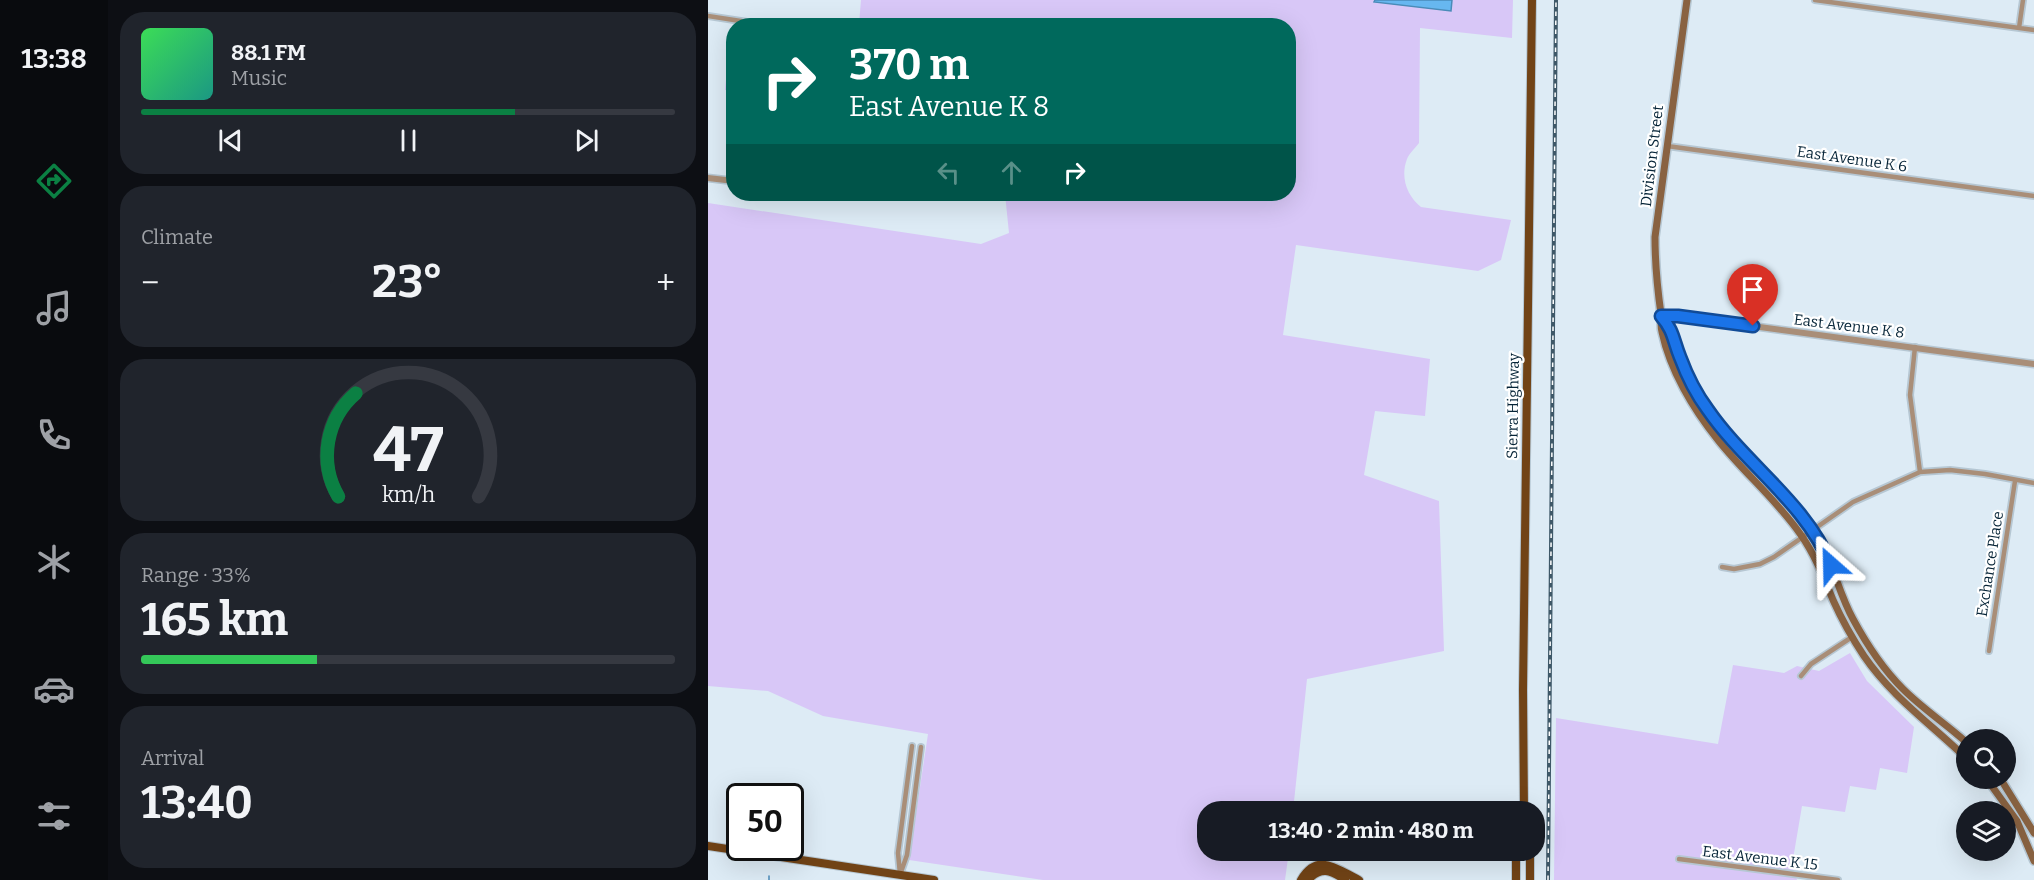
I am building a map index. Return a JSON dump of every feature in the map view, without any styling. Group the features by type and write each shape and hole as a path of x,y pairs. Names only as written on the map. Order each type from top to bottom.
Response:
{"main road":[{"name":"Sierra Highway","path":"1524,801 1522,690 1532,0"},
{"name":"Division Street","path":"1687,0 1655,246 1656,289 1661,330 1673,364 1699,413 1717,439 1774,500 1803,537 1852,637 1884,682 1956,749"},
{"path":"1661,316 1671,327 1686,372 1706,409 1734,444 1782,491 1813,530 1824,548 1851,616 1881,664 1904,690 1956,734"},
{"path":"1994,789 2017,821 2034,861"},
{"path":"2007,789 2034,833"},
{"path":"708,846 934,880"},
{"path":"1516,861 1516,880"},
{"path":"1530,861 1530,880"},
{"path":"1301,880 1307,872 1323,865 1334,866 1359,880"},
{"path":"1308,880 1315,873 1326,870 1345,880"}],"street":[{"path":"1815,0 1855,3 2034,30"},
{"path":"2019,28 2023,0"},
{"path":"708,16 726,19"},
{"name":"East Avenue K 6","path":"1667,146 2034,196"},
{"path":"708,178 726,181"},
{"name":"East Avenue K 8","path":"1661,316 1678,316 2034,364"},
{"path":"1915,347 1911,395 1920,472"},
{"path":"1722,567 1740,568 1760,564 1853,502 1920,472 1950,470 2034,483"},
{"name":"Exchance Place","path":"1989,651 2015,481"},
{"path":"1801,676 1812,664 1852,637"},
{"path":"900,875 898,853 912,746"},
{"path":"900,875 907,855 921,747"},
{"name":"East Avenue K 15","path":"1679,859 1838,880"}],"shaded area":[{"path":"861,0 1513,0 1512,38 1420,28 1419,143 1408,157 1404,173 1409,192 1421,207 1511,220 1501,260 1478,271 1296,245 1283,335 1430,359 1425,416 1375,411 1364,475 1439,501 1444,651 1307,679 1294,801 1197,801 1197,861 1288,861 1285,880 1043,880 909,860 928,734 823,716 768,691 708,686 708,203 981,244 1009,233 1006,201 1296,201 1296,18 860,18"},
{"path":"1850,653 1867,681 1914,727 1907,773 1880,768 1876,790 1850,786 1845,812 1802,806 1792,865 1797,880 1554,880 1556,718 1718,744 1733,665 1784,673 1797,666 1819,671"}],"water":[{"path":"1375,0 1452,0 1451,11 1374,2"}],"railway":[{"path":"1548,880 1556,0"}],"route":[{"path":"1753,326 1678,316 1661,316 1671,327 1686,372 1706,409 1734,444 1782,491 1813,530 1831,565"}]}
